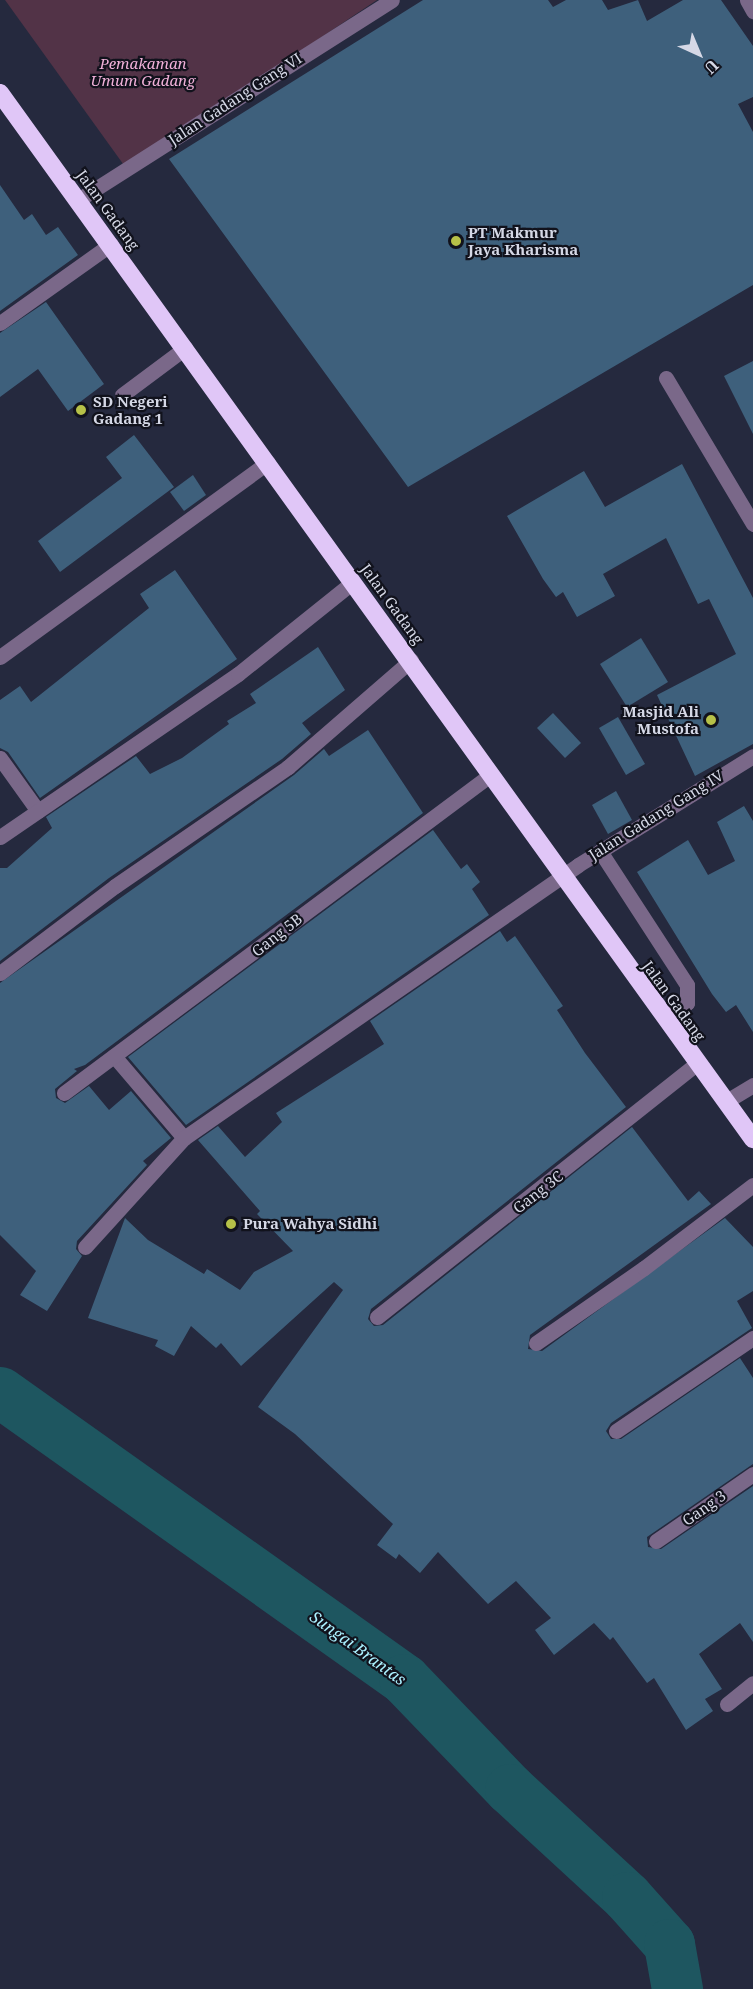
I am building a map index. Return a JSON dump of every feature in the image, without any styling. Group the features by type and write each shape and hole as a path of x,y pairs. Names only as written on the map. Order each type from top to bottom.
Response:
{"highway":[{"name":"Jalan Gadang","path":"0,93 411,660 561,877 753,1139"}],"street":[{"name":"Jalan Gadang Gang VI","path":"78,200 392,0"},
{"path":"747,0 753,10"},
{"path":"0,323 111,244"},
{"path":"122,395 185,348"},
{"path":"666,378 753,524"},
{"path":"0,657 268,462"},
{"path":"0,837 238,674 354,582"},
{"path":"0,973 115,886 288,767 411,660"},
{"name":"Jalan Gadang Gang IV","path":"85,1247 184,1138 561,877 753,756"},
{"path":"0,758 38,811"},
{"name":"Gang 5B","path":"64,1093 489,776"},
{"path":"600,851 687,985 690,995 687,1003 663,1016"},
{"path":"114,1056 184,1138"},
{"name":"Gang 3C","path":"377,1317 696,1064"},
{"path":"725,1102 753,1085"},
{"path":"536,1343 644,1269 753,1185"},
{"path":"616,1431 753,1338"},
{"name":"Gang 3","path":"656,1541 753,1474"},
{"path":"727,1704 753,1683"}],"green space":[{"name":"Pemakaman Umum Gadang","path":"5,0 377,0 126,168"}],"building":[{"name":"PT Makmur Jaya Kharisma","path":"423,0 548,0 553,7 566,0 602,0 608,10 638,0 647,21 683,0 721,0 753,46 753,97 738,104 753,132 753,285 408,487 169,159"},
{"path":"0,185 24,220 32,214 46,235 58,227 78,255 0,311"},
{"path":"46,302 104,384 68,411 38,369 0,397 0,333"},
{"path":"753,361 753,434 724,376"},
{"path":"134,435 174,487 60,572 38,541 122,478 106,457"},
{"path":"682,464 753,598 753,744 695,776 657,695 736,654 709,599 698,604 666,538 603,574 615,596 577,617 563,592 556,597 543,579 507,516 584,471 605,507"},
{"path":"193,475 206,495 184,511 170,492"},
{"path":"175,570 237,659 40,798 8,752 0,748 0,700 20,686 31,702 149,608 140,594"},
{"path":"641,638 668,682 627,707 600,664"},
{"path":"318,647 345,690 302,723 311,734 282,759 109,878 0,961 0,868 7,868 52,828 46,817 136,756 150,774 182,758 229,724 227,721 256,703 250,694"},
{"path":"553,713 581,743 565,758 537,728"},
{"path":"618,717 645,764 626,775 599,728"},
{"path":"368,730 423,813 85,1065 74,1069 77,1071 55,1089 56,1098 65,1103 89,1086 109,1110 131,1091 171,1138 143,1161 147,1165 77,1241 76,1249 82,1256 47,1311 20,1295 36,1271 0,1235 0,983 294,775 324,749 329,756"},
{"path":"616,791 632,820 608,834 592,805"},
{"path":"744,806 753,821 753,1032 736,1005 726,1012 712,994 637,872 688,840 708,875 735,861 717,822"},
{"path":"433,830 461,869 467,864 480,882 472,889 489,915 186,1125 128,1057"},
{"path":"500,931 507,942 515,936 563,1006 557,1010 585,1053 626,1107 371,1309 368,1319 374,1326 383,1325 632,1127 688,1201 699,1191 711,1204 530,1335 528,1349 542,1351 725,1218 753,1247 753,1291 737,1301 752,1328 611,1423 606,1431 611,1439 621,1439 740,1358 753,1378 753,1464 647,1537 648,1547 661,1549 753,1486 753,1642 740,1623 699,1654 722,1689 705,1699 713,1711 686,1730 654,1678 647,1683 613,1637 610,1640 594,1623 554,1655 535,1630 551,1618 516,1581 488,1604 438,1552 420,1573 399,1554 396,1559 377,1545 393,1524 295,1434 258,1407 343,1290 334,1282 241,1366 221,1343 216,1348 191,1326 174,1356 155,1346 158,1340 88,1318 125,1218 148,1240 204,1274 207,1269 240,1290 254,1272 293,1251 257,1214 260,1211 198,1140 218,1126 245,1157 282,1122 276,1113 384,1044 370,1021"}],"waterway":[{"name":"Sungai Brantas","path":"0,1392 404,1679 510,1789 627,1897 669,1944 677,1989"}],"place":[{"name":"PT Makmur Jaya Kharisma","path":"456,241"},
{"name":"SD Negeri Gadang 1","path":"81,410"},
{"name":"Masjid Ali Mustofa","path":"711,720"},
{"name":"Pura Wahya Sidhi","path":"231,1224"}]}
